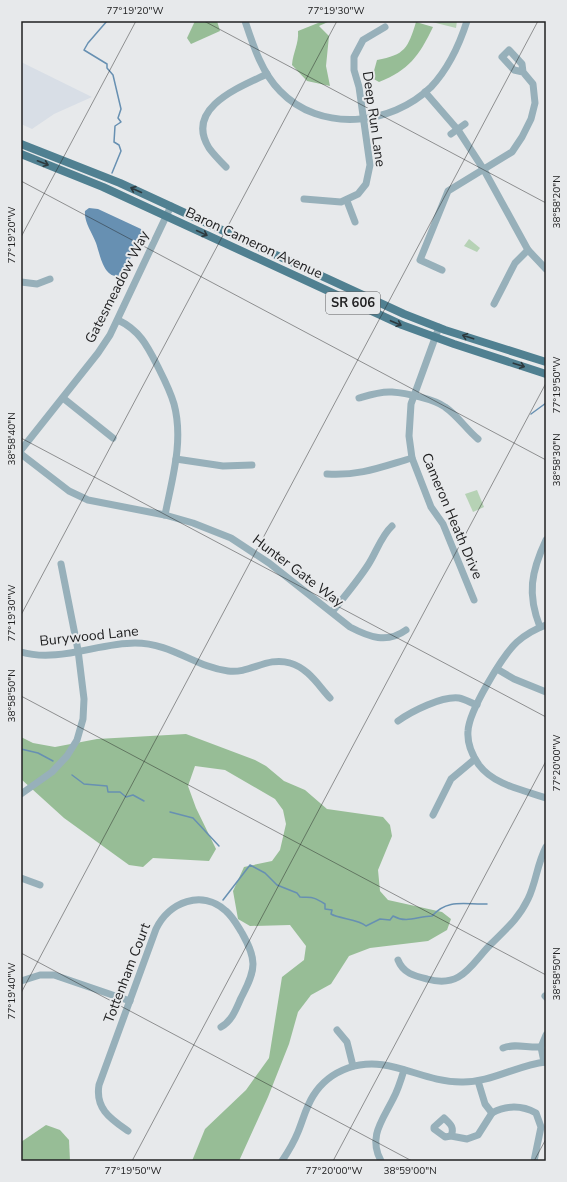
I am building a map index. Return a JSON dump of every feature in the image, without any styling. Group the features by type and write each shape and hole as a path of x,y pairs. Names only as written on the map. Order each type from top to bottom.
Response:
{"main road":[{"name":"Baron Cameron Avenue","path":"21,144 120,183 379,304 439,327 546,362"},
{"name":"Baron Cameron Avenue","path":"21,154 103,186 369,311 435,338 546,374"}],"street":[{"path":"245,21 267,74 286,97 312,114 332,119 364,119 393,111 409,103 425,92 449,64 460,43 467,21"},
{"name":"Deep Run Lane","path":"347,200 362,189 368,178 370,165 364,119 354,70 354,57 363,40 385,27"},
{"path":"442,270 420,260 448,191 512,152 531,119 535,103 533,84 523,72"},
{"path":"226,167 213,153 206,142 204,129 206,116 218,100 267,74"},
{"path":"425,92 458,130 484,170 528,250 546,269"},
{"path":"451,134 464,124"},
{"path":"304,199 335,203 347,200 355,222"},
{"name":"Gatesmeadow Way","path":"21,450 103,346 118,320 171,206"},
{"path":"494,304 514,263 528,250"},
{"path":"21,282 37,284 50,279"},
{"path":"118,320 132,328 144,340 169,389 178,424 176,459 164,515"},
{"name":"Cameron Heath Drive","path":"439,327 413,396 410,415 412,458 431,506 443,524 474,600"},
{"path":"359,398 376,393 392,392 431,400 444,406 478,439"},
{"path":"63,398 113,438"},
{"name":"Hunter Gate Way","path":"21,454 69,491 88,500 164,515 211,529 250,549 350,627 375,637 388,638 398,636 406,630"},
{"path":"328,474 359,474 412,458"},
{"path":"176,459 217,466 252,464"},
{"path":"332,612 360,577 375,553 386,531 392,526"},
{"path":"546,540 536,562 532,586 533,605 543,626 519,640 506,655 477,705 468,731 470,746 475,760 485,772 496,780 546,798"},
{"path":"21,794 60,765 77,740 84,709 78,650 61,564"},
{"name":"Burywood Lane","path":"21,652 48,655 128,643 146,643 169,648 206,664 230,671 243,670 268,661 283,661 303,669 330,698"},
{"path":"497,669 514,679 546,692"},
{"path":"398,721 411,713 448,698 462,699 477,705"},
{"path":"433,815 451,778 475,760"},
{"path":"398,960 400,965 408,973 429,980 444,981 465,974 521,913 533,886 546,847"},
{"path":"21,878 40,885"},
{"name":"Tottenham Court","path":"128,1131 106,1115 100,1104 98,1091 156,929 164,915 175,906 187,901 203,900 225,909 234,920 250,950 253,964 251,976 233,1015 221,1027"},
{"path":"21,980 40,975 54,975 130,1001"},
{"path":"337,1030 347,1042 353,1066"},
{"path":"282,1161 293,1144 307,1106 316,1091 336,1073 353,1066 374,1063 445,1081 478,1081 545,1062 541,1047 546,1035"},
{"path":"502,1048 512,1045 528,1048 541,1047"},
{"path":"381,1161 375,1143 376,1130 393,1099 404,1070"},
{"path":"478,1081 485,1104 492,1113"},
{"path":"451,1136 467,1139 478,1135 492,1113 501,1108 524,1107 536,1113 541,1127 534,1161"}],"shaded area":[{"path":"21,62 92,97 54,114 32,129 21,124"}],"green space":[{"path":"195,21 217,21 220,31 191,44 187,38"},
{"path":"323,21 330,21 319,26 329,36 326,66 330,86 307,81 292,65 298,40 298,31"},
{"path":"457,21 456,28 432,22"},
{"path":"416,22 433,27 418,54 406,67 389,77 379,82 372,78 377,60 400,53 408,44"},
{"path":"469,239 480,248 477,252 464,246"},
{"path":"477,490 484,507 473,512 465,494"},
{"path":"186,734 255,760 266,766 284,781 305,790 327,809 383,817 390,825 392,836 378,870 380,891 388,900 442,912 451,919 447,930 428,941 370,948 349,956 331,984 311,995 298,1012 289,1044 268,1097 239,1161 192,1161 205,1129 246,1090 269,1058 282,977 304,960 306,946 290,925 250,926 238,919 233,891 244,867 272,861 280,850 286,824 283,810 275,799 225,770 195,766 188,786 196,808 216,849 209,861 153,858 143,867 129,865 64,818 21,779 21,737 33,743 55,747 97,739"},
{"path":"46,1125 60,1130 69,1140 70,1161 21,1161 21,1142"}],"water":[{"path":"89,208 98,209 141,229 143,233 122,275 116,276 111,274 107,271 101,260 96,243 86,220 85,211"}],"waterway":[{"path":"107,21 88,43 84,50 107,64 107,68 113,75 121,109 118,118 121,122 115,126 114,142 119,145 121,151 112,173"},
{"path":"531,414 546,403"},
{"path":"21,749 38,753 53,761"},
{"path":"72,775 84,784 107,786 108,792 120,792 126,797 133,795 144,801"},
{"path":"170,812 193,818 219,846"},
{"path":"223,900 250,865 265,873 277,885 297,893 300,897 312,898 325,904 325,909 332,910 331,914 359,922 366,926 380,919 390,920 393,916 408,920 432,916 438,910 451,905 465,903 487,904"}]}
